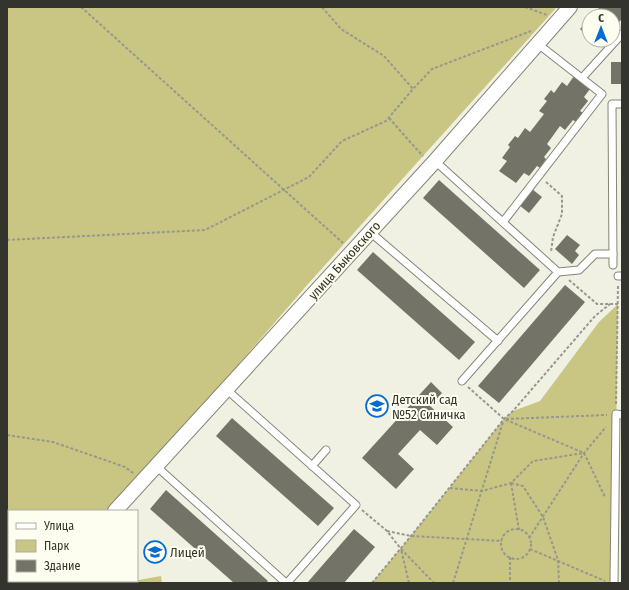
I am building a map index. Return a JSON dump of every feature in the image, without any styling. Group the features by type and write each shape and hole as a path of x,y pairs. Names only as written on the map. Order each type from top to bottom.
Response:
{"street":[{"name":"улица Быковского","path":"116,510 434,163 570,7"}],"lane":[{"path":"582,78 622,34"},
{"path":"503,222 602,94 538,44"},
{"path":"613,265 612,104 622,104"},
{"path":"434,163 503,222 558,272"},
{"path":"370,232 498,341"},
{"path":"462,381 558,272 579,270 595,254 613,254"},
{"path":"156,466 286,583 356,505 226,390"},
{"path":"614,583 619,414"},
{"path":"312,466 326,450"}],"path":[{"path":"81,7 352,252"},
{"path":"322,7 341,29 384,56 413,89"},
{"path":"525,7 559,19"},
{"path":"7,240 205,230 309,177 342,141 386,121 413,89 432,70 537,29 550,31"},
{"path":"389,118 412,144 434,163"},
{"path":"539,176 562,196 562,214 553,237 549,263"},
{"path":"558,272 597,304 618,304"},
{"path":"529,538 584,453 619,414 618,304 620,276"},
{"path":"372,583 412,536 504,419 595,316 610,304"},
{"path":"462,381 504,419 584,453 615,516"},
{"path":"504,419 619,414"},
{"path":"453,583 504,419"},
{"path":"7,435 53,442 125,467 144,479"},
{"path":"450,488 482,491 511,483 534,461 584,453"},
{"path":"511,483 523,486 543,517 558,560 558,583"},
{"path":"511,483 519,530"},
{"path":"356,505 387,531 401,549 434,583"},
{"path":"519,530 526,533 529,538 531,542 530,549 522,558 516,559 510,557 503,550 502,541 508,532 519,530"},
{"path":"387,531 412,536 502,541"},
{"path":"401,549 409,583"},
{"path":"530,549 610,583"},
{"path":"510,557 510,583"}],"green space":[{"path":"7,7 557,7 308,284 113,510 8,510 8,582 50,582 7,583"},
{"path":"618,304 614,583 372,583 504,419 513,411 540,401 599,322"},
{"path":"161,576 162,583 122,583 138,582 138,580"}],"building":[{"path":"622,7 622,19 621,20 621,8 599,8"},
{"path":"611,62 622,62 622,84 611,84"},
{"path":"574,76 590,89 584,97 588,101 580,111 583,113 576,122 573,120 565,130 560,126 547,144 551,148 544,157 546,159 540,168 537,166 529,176 524,173 516,183 499,171 507,161 502,158 510,147 508,145 515,136 518,138 525,128 530,132 544,114 539,111 547,101 544,99 551,90 554,93 562,82 567,86"},
{"path":"439,180 540,270 524,288 423,198"},
{"path":"532,189 542,197 529,213 519,205"},
{"path":"567,235 580,245 575,251 579,255 572,264 555,249"},
{"path":"373,252 475,342 459,360 357,270"},
{"path":"565,285 585,302 499,403 478,386"},
{"path":"431,382 442,393 430,406 453,427 437,445 420,430 398,454 414,469 396,489 362,458"},
{"path":"232,418 334,508 318,526 216,436"},
{"path":"166,490 268,581 266,583 234,583 150,509"},
{"path":"354,529 375,547 344,583 307,583"}],"place":[{"name":"Детский сад №52 Синичка","path":"377,406"},
{"name":"Лицей","path":"155,552"}]}
